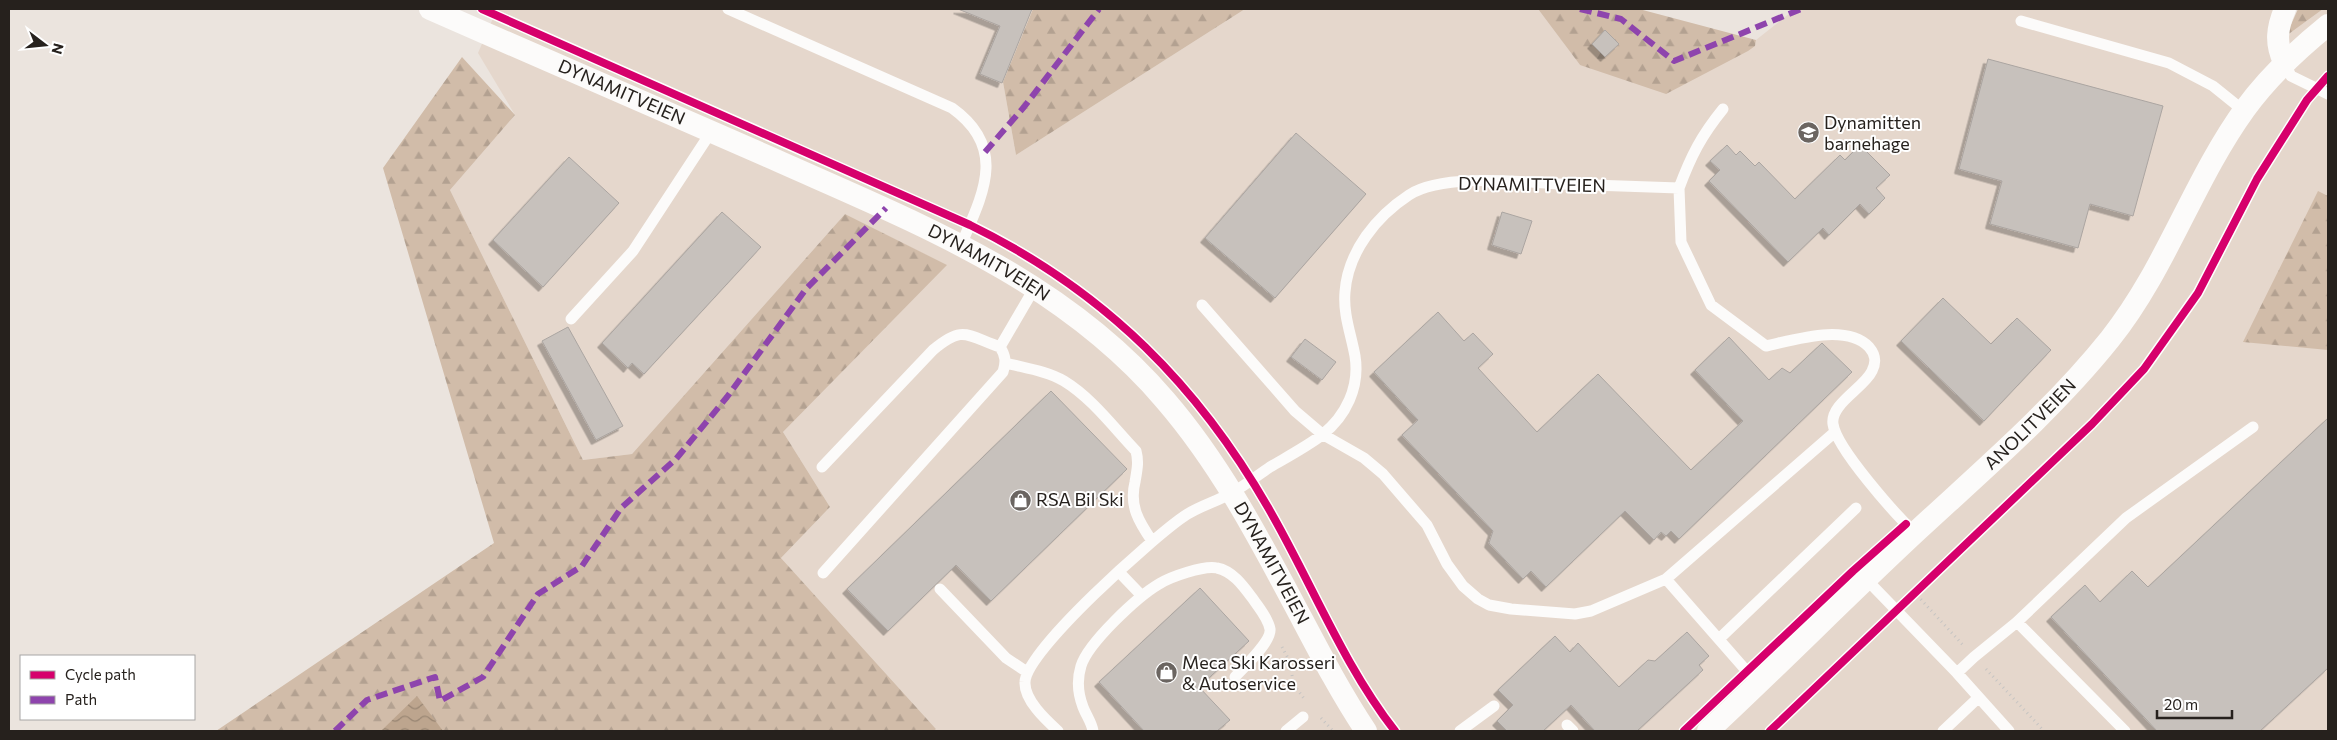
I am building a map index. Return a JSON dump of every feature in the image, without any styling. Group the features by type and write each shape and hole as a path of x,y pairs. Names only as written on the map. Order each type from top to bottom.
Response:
{"street":[{"name":"DYNAMITVEIEN","path":"430,9 886,208 1014,274 1089,326 1139,372 1191,432 1233,492 1337,684 1366,731"},
{"path":"2284,62 2278,43 2277,32 2285,9"},
{"name":"ANOLITVEIEN","path":"1708,731 2048,408 2112,337 2169,245 2224,141 2244,111 2284,62 2328,25"}],"lane":[{"path":"728,9 952,108 966,118 975,128 983,143 986,171 980,199 961,245"},
{"path":"2021,21 2169,63 2213,86 2244,111"},
{"path":"2284,62 2291,76 2328,94"},
{"path":"1723,109 1705,131 1690,159 1679,188 1681,242 1711,305 1766,346 1799,338 1835,334 1852,336 1866,344 1872,351 1876,359 1872,372 1834,412 1832,422 1835,432 1847,453 1915,533"},
{"path":"571,319 633,251 711,132"},
{"name":"DYNAMITTVEIEN","path":"1027,672 1034,658 1050,639 1152,541 1185,515 1233,492 1322,434 1337,421 1348,406 1356,374 1355,357 1345,312 1344,293 1348,270 1375,223 1412,193 1430,185 1483,181 1679,188"},
{"path":"1000,347 1035,287"},
{"path":"1202,305 1295,411 1322,434 1364,458 1383,474 1427,525 1447,564 1463,586 1478,599 1489,604 1511,609 1575,614 1591,611 1666,579 1835,432"},
{"path":"822,468 933,350 953,335 963,334 1000,347 1005,354 1006,364 998,379 823,572"},
{"path":"1006,364 1035,370 1064,381 1080,392 1136,451 1138,460 1132,498 1134,510 1152,541"},
{"path":"1957,673 2017,622 2126,518 2253,427"},
{"path":"1719,638 1856,508"},
{"path":"1093,731 1083,707 1078,688 1081,665 1097,640 1142,596 1160,583 1194,571 1216,567 1228,572 1241,582 1267,620 1270,630 1268,639 1235,677"},
{"path":"1119,572 1142,596"},
{"path":"1666,579 1758,684"},
{"path":"1867,580 1957,673 2009,731"},
{"path":"940,589 1006,658 1027,672 1025,683 1028,695 1058,731"},
{"path":"2017,622 2125,731"},
{"path":"1943,731 1978,698"},
{"path":"1460,731 1494,706"},
{"path":"1286,731 1303,717"}],"path":[{"path":"1896,609 1921,585"},
{"path":"1270,630 1289,660 1294,685 1306,700"},
{"path":"1317,714 1333,731"}],"shaded area":[{"path":"497,9 1033,9 1003,82 1016,155 1245,9 1538,9 1580,65 1755,46 1756,40 1795,9 2285,9 2286,36 2323,9 2328,9 2328,731 934,731 936,729 781,558 830,507 783,432 946,265 845,214 632,454 583,460 450,190 515,115 478,53"}],"green space":[{"path":"1033,9 1245,9 1016,155 1003,82"},
{"path":"1538,9 1639,9 1756,40 1755,46 1748,51 1666,94 1580,65"},
{"path":"2298,9 2323,9 2286,36"},
{"path":"462,57 515,115 450,190 583,460 632,454 845,214 947,265 783,432 830,507 781,558 936,729 934,731 216,731 494,543 383,168"},
{"path":"2318,191 2328,196 2328,350 2243,342"}],"water":[{"path":"417,696 443,731 381,731"}],"building":[{"path":"958,9 1032,9 1002,83 980,74 1000,26"},
{"path":"1605,30 1619,44 1605,57 1592,44"},
{"path":"1988,59 2163,106 2133,216 2090,204 2078,248 1990,224 2002,181 1959,169"},
{"path":"1296,133 1366,194 1275,298 1205,238"},
{"path":"1727,145 1736,155 1740,151 1755,166 1759,162 1795,199 1840,155 1845,160 1860,145 1890,175 1876,188 1885,198 1869,214 1860,204 1829,235 1823,228 1788,262 1709,181 1720,170 1710,161"},
{"path":"569,157 619,203 543,287 493,240"},
{"path":"722,212 761,247 644,374 632,363 628,368 602,343"},
{"path":"1502,212 1532,221 1521,254 1492,245"},
{"path":"1943,298 1991,344 2017,318 2051,350 1984,421 1901,341"},
{"path":"1438,312 1464,341 1473,333 1493,354 1478,368 1537,432 1598,374 1691,470 1743,421 1695,370 1729,337 1769,380 1782,368 1790,373 1822,343 1852,372 1679,539 1671,531 1666,536 1661,532 1654,540 1625,511 1546,587 1531,571 1523,579 1489,543 1493,531 1402,435 1418,420 1374,372"},
{"path":"568,327 623,426 596,440 542,341"},
{"path":"1305,339 1336,362 1322,380 1291,357"},
{"path":"1051,391 1127,469 991,601 956,565 888,631 847,589"},
{"path":"2328,418 2328,668 2260,731 2157,731 2051,617 2085,585 2100,602 2132,571 2148,587"},
{"path":"1200,588 1249,641 1199,687 1230,720 1217,731 1144,731 1099,682"},
{"path":"1687,632 1709,656 1699,665 1703,670 1637,731 1595,731 1571,705 1543,731 1507,731 1497,721 1513,705 1498,690 1555,636 1570,652 1578,643 1619,687 1648,660 1655,661"}],"marked path":[{"path":"985,152 1024,107 1099,9"},
{"path":"1580,9 1621,19 1674,61 1801,9"},
{"path":"335,731 367,700 435,677 440,701 483,677 538,594 582,566 621,508 676,459 727,397 806,289 886,208"}],"cycle path":[{"path":"482,9 970,225 1019,251 1064,280 1106,312 1145,347 1181,385 1215,426 1246,471 1274,518 1345,654 1395,731"},
{"path":"1770,731 2092,424 2144,369 2198,293 2257,179 2307,100 2328,76"},
{"path":"1684,731 1853,571 1906,524"}],"place":[{"name":"Dynamitten barnehage","path":"1808,133"},
{"name":"RSA Bil Ski","path":"1020,500"},
{"name":"Meca Ski Karosseri & Autoservice","path":"1166,673"}]}
